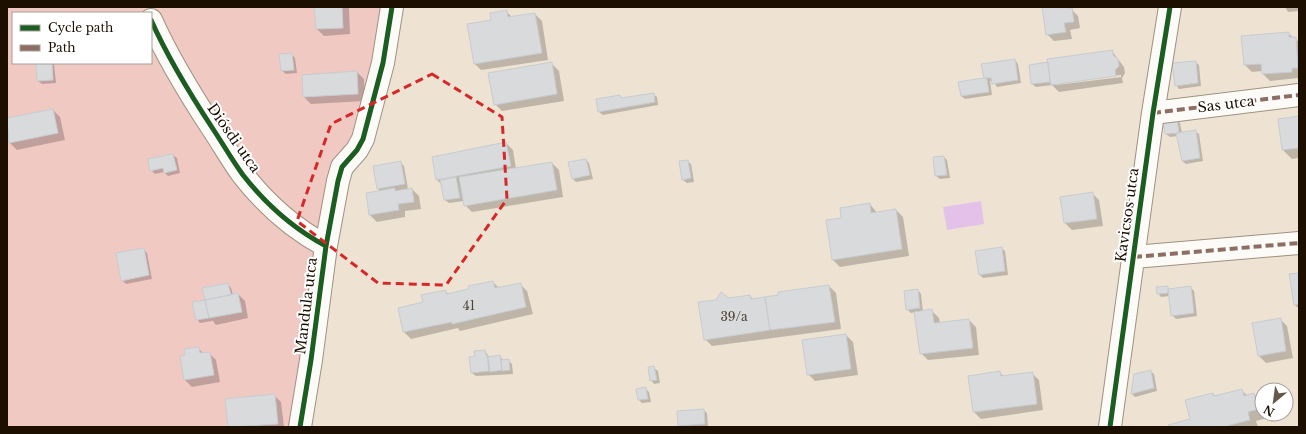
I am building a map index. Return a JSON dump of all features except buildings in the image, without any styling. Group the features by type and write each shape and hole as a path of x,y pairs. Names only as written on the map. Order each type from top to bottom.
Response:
{"street":[{"name":"Mandula utca","path":"300,427 311,360 326,246 338,181 342,167 357,150 363,139 383,63 392,7"},
{"name":"Kavicsos utca","path":"1110,427 1153,113 1170,7"},
{"name":"Diósdi utca","path":"152,22 164,49 196,103 243,175 277,211 308,236 326,246"},
{"name":"Sas utca","path":"1153,113 1299,95"},
{"path":"1134,257 1299,243"}],"highlighted area":[{"path":"432,74 502,117 507,199 446,285 378,283 297,221 331,124"}],"shaded area":[{"path":"7,7 392,7 383,63 343,167 300,427 7,427"},
{"path":"981,201 984,224 947,230 943,207"}],"marked path":[{"path":"1153,113 1299,95"},
{"path":"1134,257 1299,243"}],"cycle path":[{"path":"300,427 311,360 326,246 338,181 342,167 357,150 363,139 383,63 392,7"},
{"path":"1110,427 1153,113 1170,7"},
{"path":"152,22 172,62 188,89 243,175 261,196 281,215 303,232 326,246"}]}
